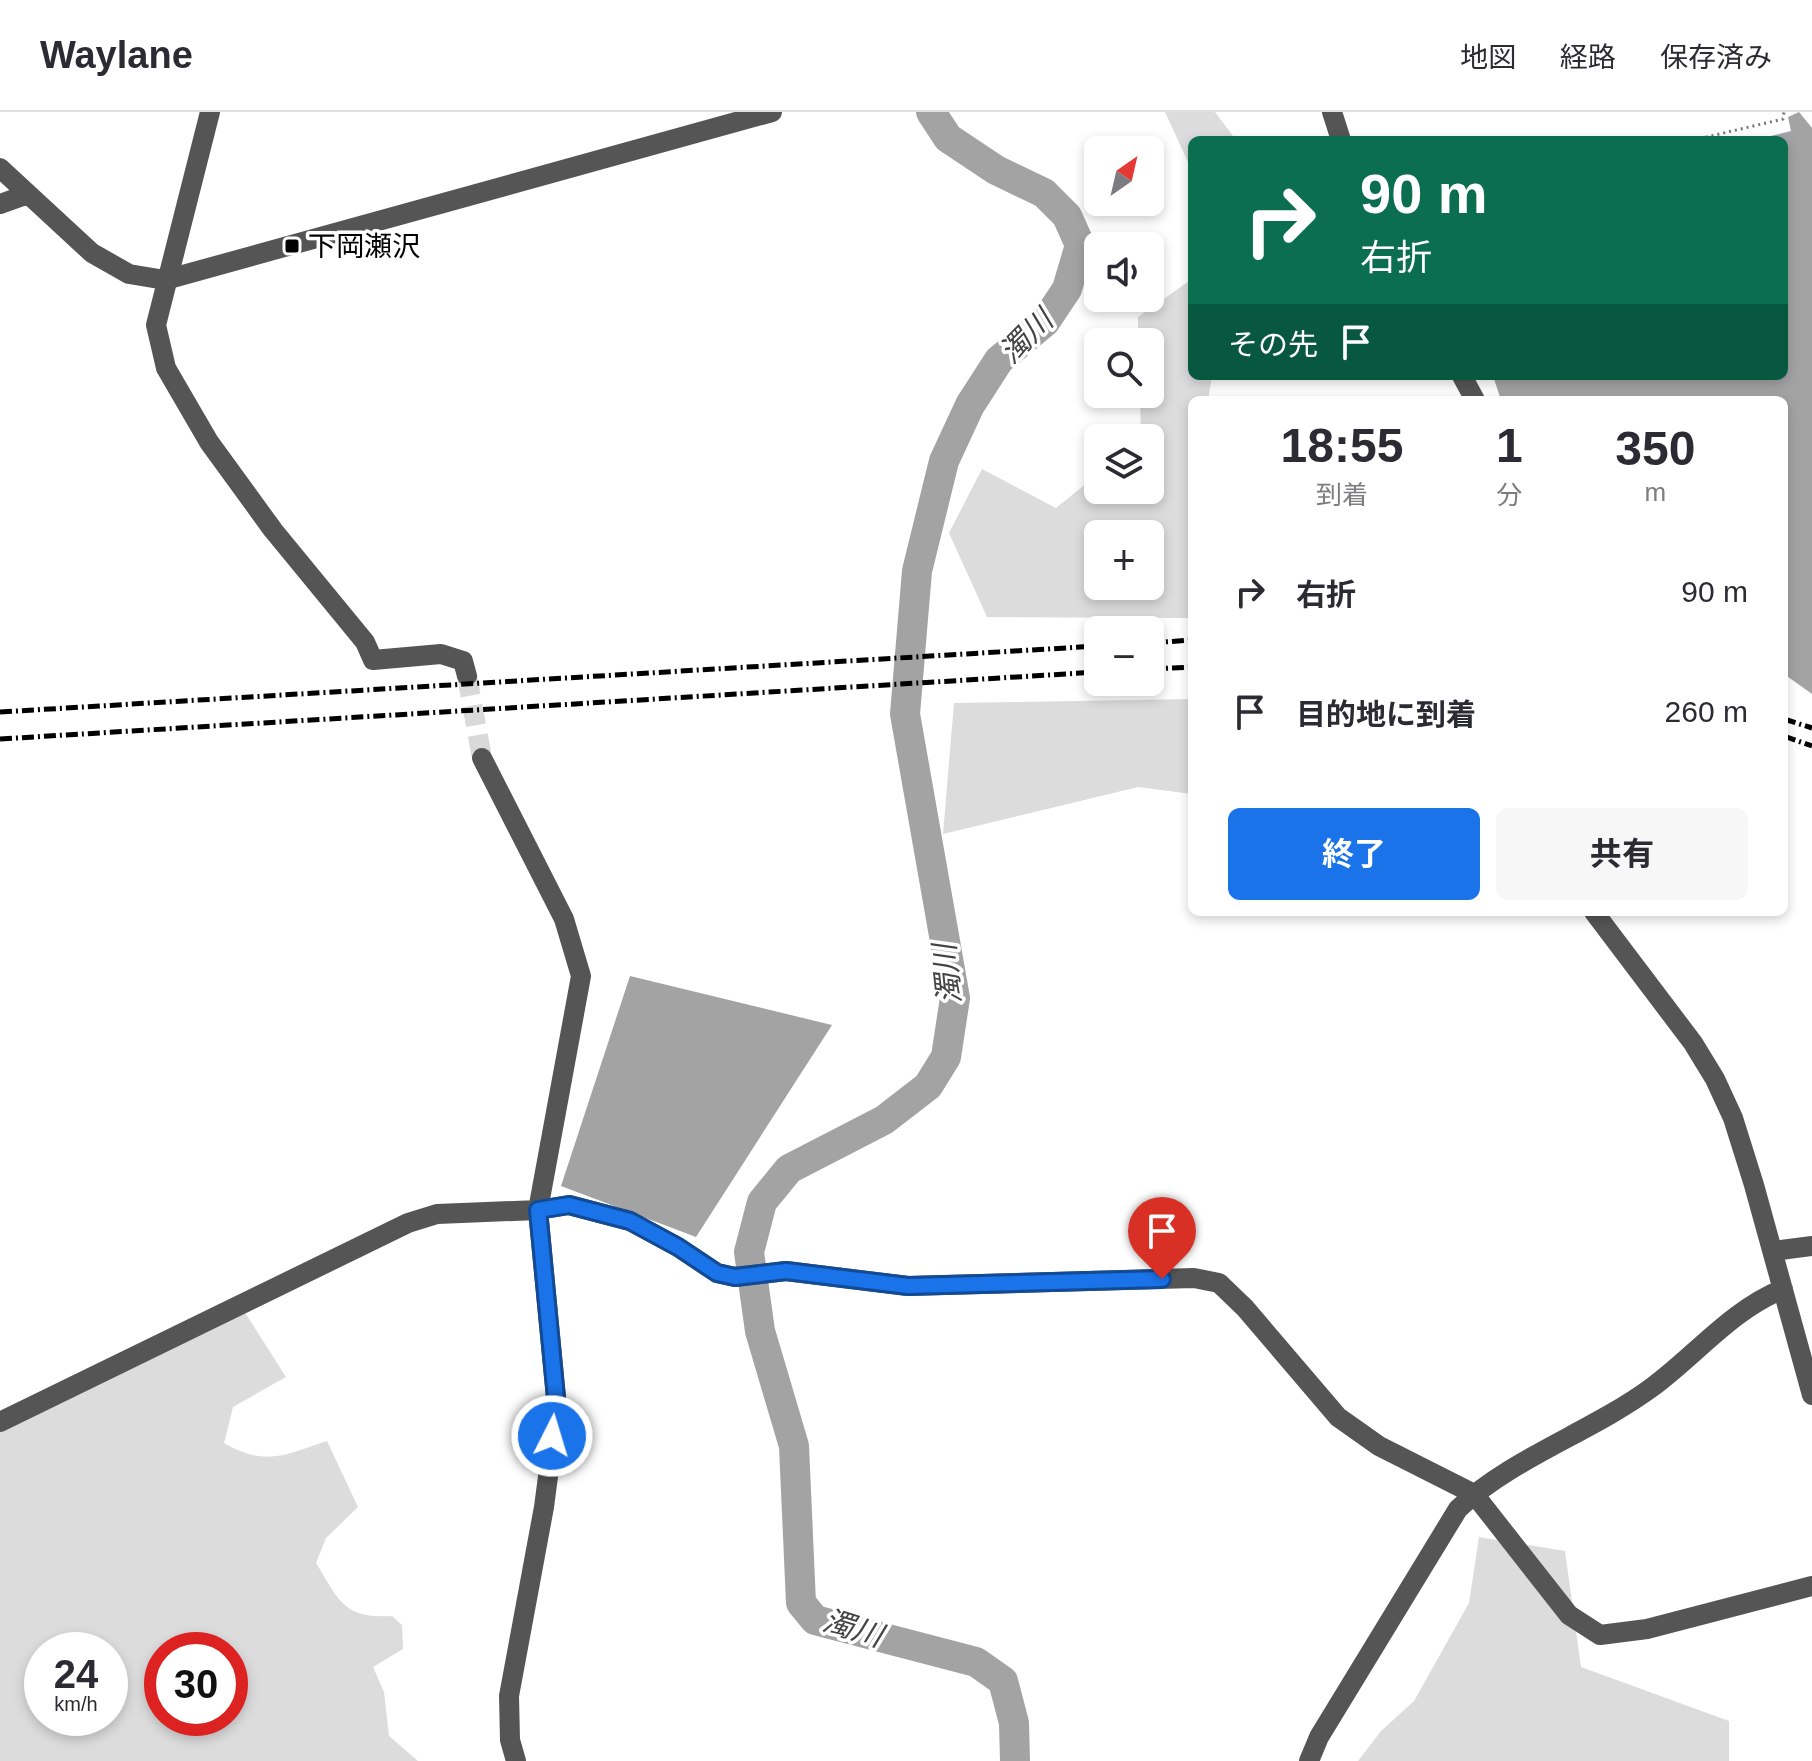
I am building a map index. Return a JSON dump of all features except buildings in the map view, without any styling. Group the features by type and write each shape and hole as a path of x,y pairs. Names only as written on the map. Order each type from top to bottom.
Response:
{"street":[{"path":"210,112 156,325 166,368 209,442 273,530 365,642 373,660 441,654 463,661 467,676"},
{"path":"0,168 92,253 129,274 165,280 772,112"},
{"path":"1332,112 1340,136"},
{"path":"0,204 28,194"},
{"path":"482,758 564,919 581,976 538,1210 557,1408 544,1507 509,1696 510,1740 516,1761"},
{"path":"1597,916 1693,1043 1715,1079 1733,1118 1812,1395"},
{"path":"0,1422 408,1223 437,1214 538,1210 569,1205 630,1221 717,1273 735,1277 786,1271 908,1286 1194,1278 1219,1283 1245,1308 1338,1417 1379,1446 1474,1494 1569,1615 1600,1635 1647,1629 1812,1586"},
{"path":"1773,1251 1812,1246"},
{"path":"1309,1761 1319,1737 1443,1529 1474,1494 1583,1432 1652,1387 1752,1301 1783,1289"}],"path":[{"path":"1711,136 1783,119 1784,112"}],"shaded area":[{"path":"1165,112 1215,112 1233,136 1188,136 1188,162"},
{"path":"1799,112 1812,128 1812,694 1788,677 1788,396 1500,396 1494,380 1788,380 1788,136 1770,136 1791,131 1788,117"},
{"path":"1188,282 1188,380 1211,380 1209,396 1188,396 1188,618 987,617 949,533 982,469 1056,508 1084,485 1084,504 1164,504 1164,424 1141,424 1140,408 1164,408 1164,328 1138,328 1138,317 1145,312 1164,312 1164,299"},
{"path":"1188,699 1188,793 1138,787 943,834 954,703"},
{"path":"630,976 832,1025 696,1237 561,1186"},
{"path":"244,1311 286,1377 233,1407 224,1443 264,1457 287,1454 327,1441 358,1507 326,1538 316,1563 337,1597 352,1610 392,1616 402,1625 403,1649 373,1667 384,1692 389,1736 418,1761 0,1761 0,1432"},
{"path":"1479,1537 1565,1551 1581,1667 1729,1721 1729,1761 1358,1761 1381,1731 1414,1701 1469,1603"}],"waterway":[{"name":"濁川","path":"931,112 948,138 996,170 1044,193 1067,216 1080,245 1067,289 1045,322 999,360 970,405 944,461 917,571 905,714 955,998 946,1057 928,1086 884,1120 789,1169 762,1202 749,1252 760,1331 794,1446 801,1603 815,1620 976,1662 1003,1681 1014,1723 1015,1761"}],"tunnel":[{"path":"467,676 482,758"}],"railway":[{"path":"1164,642 1188,640"},
{"path":"0,712 1084,647"},
{"path":"1164,668 1188,667"},
{"path":"0,739 1084,673"},
{"path":"1788,720 1812,728"},
{"path":"1788,737 1812,746"}],"place":[{"name":"下岡瀬沢","path":"292,246"}],"route":[{"path":"552,1436 557,1408 538,1210 569,1205 630,1221 717,1273 735,1277 786,1271 908,1286 1162,1279"}]}
